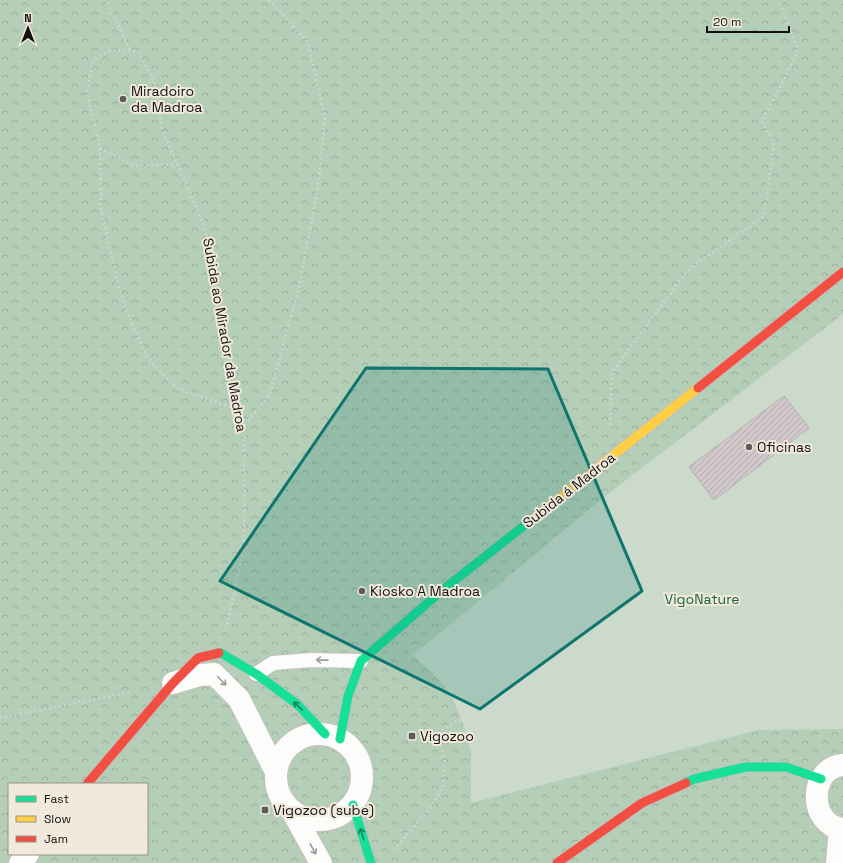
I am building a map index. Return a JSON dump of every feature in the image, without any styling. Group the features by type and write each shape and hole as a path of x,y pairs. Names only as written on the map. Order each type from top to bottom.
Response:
{"street":[{"name":"Subida á Madroa","path":"332,737 361,660 440,592 843,272"},
{"path":"89,783 173,683 198,658 221,653 256,674 296,704 332,737 351,749 359,762 362,776 360,791 353,804 341,814 327,820 306,818 292,811"},
{"path":"173,683 200,675 214,674 239,699 276,772"},
{"path":"321,863 292,811 282,800 276,787 276,772 280,757 289,745 296,740 310,735 332,737"},
{"path":"837,863 841,829 829,823 821,814 816,803 816,791 821,780 829,770 843,765"},
{"path":"557,863 642,803 694,780 746,767 786,767 821,780"},
{"path":"353,804 371,863"},
{"path":"20,863 27,855"}],"lane":[{"path":"256,674 273,663 311,660 361,660"}],"path":[{"path":"244,426 270,394 298,291 318,187 325,119 308,42 269,0"},
{"path":"610,426 612,372 688,270 764,216 774,142 762,122 798,51 779,0"},
{"path":"107,3 131,51 112,50 93,60 87,92 100,148 101,210 119,289 130,319 147,357 176,388 242,412"},
{"name":"Subida ao Mirador da Madroa","path":"131,51 138,52 155,84 162,129 205,228 242,412 244,426 244,548 221,653"},
{"path":"100,148 135,166 178,164"},
{"path":"394,851 430,808 442,789 445,763 438,732 488,706 616,645 705,598 808,550 843,537"},
{"path":"808,550 843,606"},
{"path":"0,718 136,691"},
{"path":"488,706 519,771 700,730 843,691"}],"highlighted area":[{"path":"366,368 548,369 642,591 480,709 220,581"}],"green space":[{"path":"0,0 843,0 843,863 0,863"},
{"name":"VigoNature","path":"843,314 843,729 759,730 471,803 471,753 461,719 453,699 440,681 413,655 608,494"}],"building":[{"name":"Oficinas","path":"784,396 809,428 714,500 689,467"}],"traffic: fast":[{"path":"340,739 348,696 361,661 440,592 530,521"},
{"path":"219,653 256,674 297,704 325,734"},
{"path":"686,783 694,779 746,767 786,767 821,779"},
{"path":"353,805 371,863"}],"traffic: slow":[{"path":"530,521 698,388"}],"traffic: jam":[{"path":"698,388 843,272"},
{"path":"88,783 173,683 198,658 219,653"},
{"path":"557,863 642,803 686,783"}],"place":[{"name":"Miradoiro da Madroa","path":"123,99"},
{"name":"Oficinas","path":"749,447"},
{"name":"Kiosko A Madroa","path":"362,591"},
{"name":"Vigozoo","path":"412,736"},
{"name":"Vigozoo (sube)","path":"265,810"}]}
